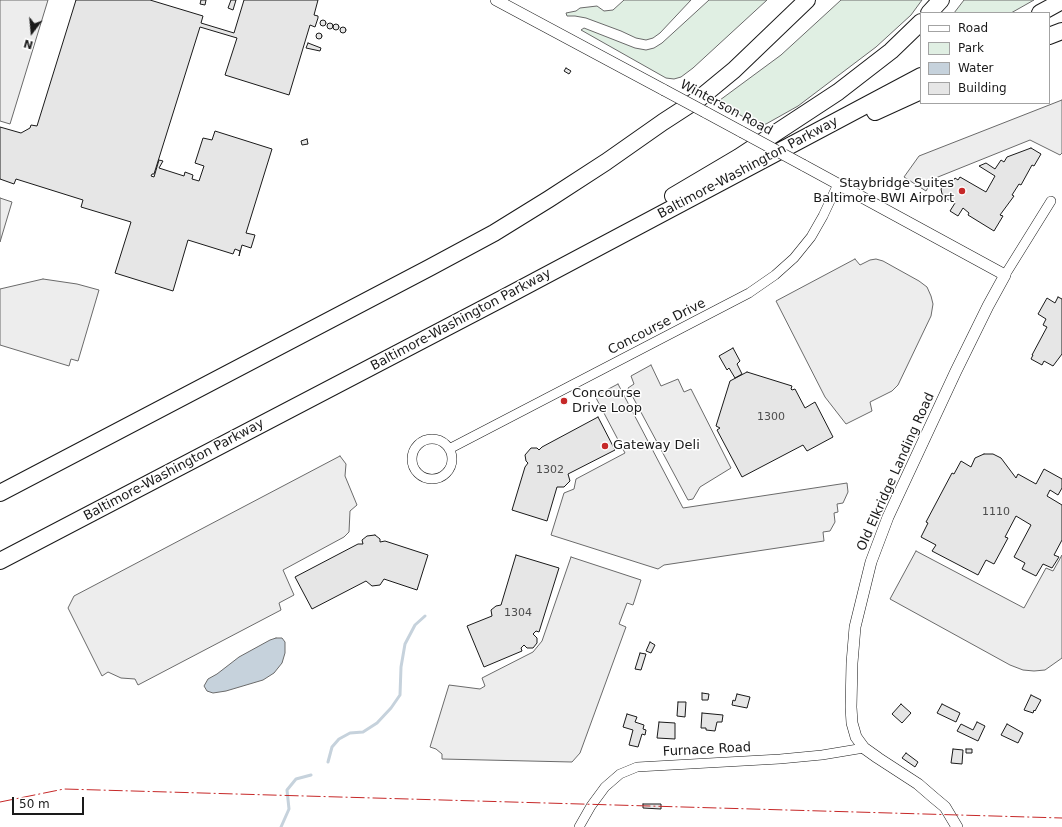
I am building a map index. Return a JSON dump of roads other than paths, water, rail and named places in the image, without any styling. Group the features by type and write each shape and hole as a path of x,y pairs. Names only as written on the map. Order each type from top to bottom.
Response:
{"highway":[{"path":"663,122 737,56 795,0"},
{"path":"0,493 494,233 606,162 700,98 734,70 807,0"},
{"path":"930,12 941,0"},
{"path":"1042,12 1062,1"},
{"path":"336,386 375,356 564,257 656,206 739,157 838,92 891,51 920,23"},
{"path":"1050,36 1062,31"},
{"name":"Baltimore-Washington Parkway","path":"0,561 507,296 920,77"},
{"path":"507,296 565,274 850,124 920,91"}],"street":[{"name":"Winterson Road","path":"496,0 1005,274"},
{"name":"Concourse Drive","path":"449,449 749,293 775,275 794,258 811,237 838,184"},
{"name":"Old Elkridge Landing Road","path":"958,827 945,807 864,748 856,737 852,723 851,707 855,627 867,575 888,517 908,473 971,341 1005,274 1051,201"},
{"path":"430,439 439,441 449,449 452,458 450,467 442,477 429,479 420,476 414,470 411,461 413,452 421,442 430,439"},
{"name":"Furnace Road","path":"579,827 591,806 605,787 620,774 637,767 780,759 822,755 864,748"}],"water":[{"path":"276,638 282,638 285,642 285,653 282,663 274,673 263,680 226,691 213,693 207,691 204,686 208,679 239,657"}],"waterway":[{"path":"328,762 332,747 339,739 350,733 363,732 377,723 391,708 400,695 401,667 405,644 415,625 425,616"},
{"path":"281,827 289,809 287,790 296,779 311,775"}],"place":[{"name":"Staybridge Suites Baltimore BWI Airport","path":"962,191"},
{"name":"Concourse Drive Loop","path":"564,401"},
{"name":"Gateway Deli","path":"605,446"}]}
